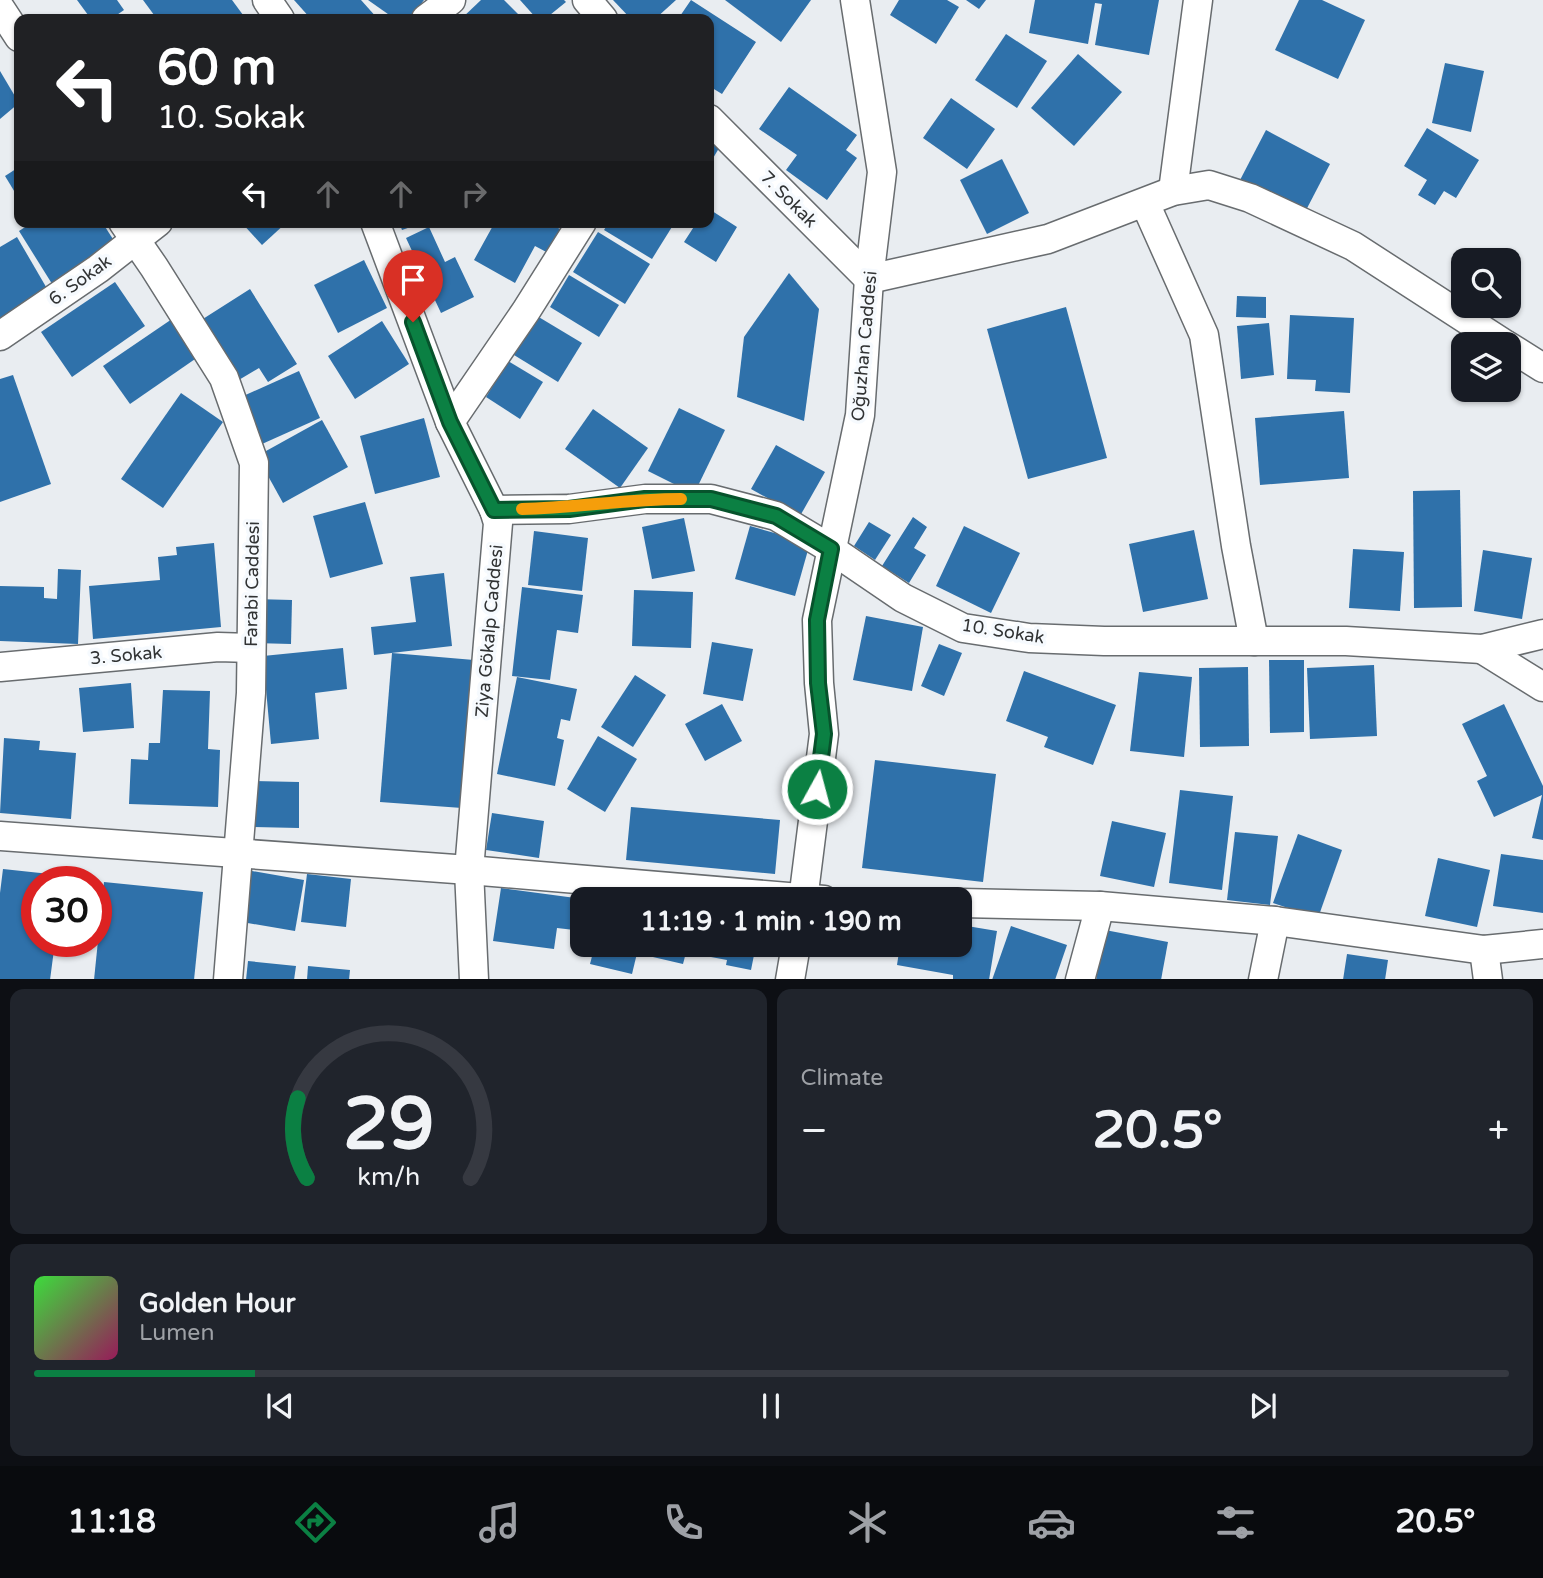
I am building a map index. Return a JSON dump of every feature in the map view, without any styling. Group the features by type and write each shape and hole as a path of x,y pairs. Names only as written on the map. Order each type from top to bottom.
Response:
{"street":[{"path":"433,14 451,0"},
{"path":"587,0 599,14"},
{"name":"Oğuzhan Caddesi","path":"805,887 824,734 818,683 817,620 860,415 869,279 882,172 855,0"},
{"path":"1173,191 1198,0"},
{"path":"0,8 14,29"},
{"name":"7. Sokak","path":"714,124 869,279"},
{"path":"869,279 1048,239 1173,191 1209,185 1250,198 1353,246 1485,332"},
{"path":"1145,204 1204,335 1236,546 1254,641"},
{"name":"Ziya Gökalp Caddesi","path":"377,228 450,422 498,523 469,870 474,979"},
{"path":"450,422 578,228"},
{"name":"6. Sokak","path":"0,337 98,269 129,231"},
{"name":"Farabi Caddesi","path":"129,231 224,378 254,463 250,693 228,979"},
{"path":"1521,355 1543,368"},
{"name":"10. Sokak","path":"494,510 569,509 645,499 711,499 776,516 831,549 903,598 963,628 1028,638 1104,641 1346,641 1482,649 1543,634"},
{"name":"3. Sokak","path":"0,667 218,647 251,648"},
{"path":"1482,649 1543,687"},
{"path":"0,836 238,852 665,887"},
{"path":"972,903 1100,906 1275,921 1484,950 1543,944"},
{"path":"1080,979 1100,906"},
{"path":"1263,979 1275,921"},
{"path":"1484,950 1488,979"},
{"path":"790,979 794,957"}],"building":[{"path":"77,0 117,0 124,10 118,14 87,14"},
{"path":"143,0 232,0 242,14 153,14"},
{"path":"294,0 361,0 374,14 307,14"},
{"path":"368,0 424,0 414,14 388,14"},
{"path":"481,0 504,0 518,14 466,14"},
{"path":"520,0 566,2 551,14 533,14"},
{"path":"613,0 676,0 661,14 626,14"},
{"path":"691,0 713,14 681,14"},
{"path":"725,0 811,0 781,42"},
{"path":"899,0 947,0 959,7 936,44 890,15"},
{"path":"966,0 986,0 979,9"},
{"path":"1035,0 1159,0 1149,55 1095,45 1102,4 1095,3 1088,44 1029,33"},
{"path":"1299,0 1322,0 1365,20 1338,79 1275,50"},
{"path":"714,15 756,42 722,94 714,89"},
{"path":"1006,34 1047,61 1017,108 975,80"},
{"path":"1078,54 1122,92 1074,146 1031,108"},
{"path":"1445,63 1484,71 1471,132 1432,123"},
{"path":"0,71 14,95 14,107 0,119"},
{"path":"789,87 857,135 846,150 857,158 827,200 786,170 797,155 759,129"},
{"path":"951,98 995,129 967,169 923,138"},
{"path":"1427,128 1479,160 1456,198 1444,191 1435,205 1418,195 1427,180 1404,166"},
{"path":"1266,130 1330,164 1303,216 1239,182"},
{"path":"714,131 725,138 714,157"},
{"path":"1002,159 1029,213 987,234 960,180"},
{"path":"14,170 14,191 5,176"},
{"path":"714,212 737,227 716,262 684,242 693,228 714,228"},
{"path":"24,228 106,228 118,247 54,287 19,231"},
{"path":"246,228 280,228 262,245"},
{"path":"429,228 445,262 455,257 474,297 441,313 406,238"},
{"path":"492,228 558,228 565,232 552,255 535,246 515,283 474,260"},
{"path":"605,228 671,228 652,259 604,230"},
{"path":"598,232 650,264 625,304 573,272"},
{"path":"17,237 49,292 0,321 0,247"},
{"path":"364,260 387,308 338,333 314,285"},
{"path":"789,273 819,309 804,421 737,397 744,337"},
{"path":"569,275 619,305 599,337 550,307"},
{"path":"115,282 145,326 72,377 41,332"},
{"path":"250,289 297,364 268,382 259,368 232,384 195,324"},
{"path":"1237,296 1266,297 1266,318 1236,317"},
{"path":"1066,307 1107,458 1028,479 987,329"},
{"path":"1290,315 1354,318 1350,393 1315,391 1316,380 1287,379"},
{"path":"537,316 582,343 558,382 514,355"},
{"path":"172,319 198,357 130,404 103,366"},
{"path":"382,321 409,364 355,399 328,356"},
{"path":"1269,323 1274,375 1241,379 1237,326"},
{"path":"508,361 543,382 520,419 486,397"},
{"path":"299,371 320,418 262,444 241,397"},
{"path":"13,375 51,484 0,502 0,379"},
{"path":"181,393 223,422 163,508 121,479"},
{"path":"679,408 725,430 694,494 648,471"},
{"path":"593,409 648,448 620,488 565,449"},
{"path":"1344,411 1349,478 1260,485 1255,418"},
{"path":"424,418 440,477 375,494 360,436"},
{"path":"322,420 348,467 283,503 257,456"},
{"path":"776,445 825,472 800,516 751,489"},
{"path":"1460,490 1462,607 1414,608 1413,491"},
{"path":"365,502 383,564 330,578 313,516"},
{"path":"913,517 927,527 914,548 926,555 909,583 882,566"},
{"path":"684,518 695,571 652,579 642,527"},
{"path":"869,522 891,535 875,560 854,546"},
{"path":"750,526 810,543 795,596 735,579"},
{"path":"964,526 1020,553 991,613 936,586"},
{"path":"1194,530 1208,599 1143,612 1129,544"},
{"path":"534,531 588,538 582,591 528,585"},
{"path":"214,543 221,627 93,639 89,586 160,580 158,557 177,555 176,547"},
{"path":"1353,549 1404,552 1400,611 1349,608"},
{"path":"1483,550 1532,558 1522,619 1474,611"},
{"path":"58,569 81,570 78,644 0,641 0,586 44,587 44,598 57,599"},
{"path":"444,573 452,646 374,655 371,627 416,622 410,577"},
{"path":"522,587 583,595 578,633 557,630 550,680 512,676"},
{"path":"634,590 693,592 691,648 632,646"},
{"path":"251,599 292,600 291,644 250,643"},
{"path":"866,616 923,627 912,691 853,680"},
{"path":"712,642 753,649 743,701 703,694"},
{"path":"939,644 962,653 944,696 921,686"},
{"path":"343,648 347,689 315,693 319,739 271,744 263,656"},
{"path":"392,653 474,660 462,808 380,802"},
{"path":"1269,660 1304,660 1304,732 1270,733"},
{"path":"1374,665 1377,736 1310,739 1307,668"},
{"path":"1248,667 1249,746 1200,747 1199,668"},
{"path":"1024,671 1116,705 1093,765 1044,747 1048,737 1006,721"},
{"path":"1139,672 1192,677 1184,757 1130,751"},
{"path":"635,675 666,695 633,747 601,727"},
{"path":"517,677 577,689 570,721 561,719 557,738 564,740 555,786 497,774"},
{"path":"131,683 134,728 83,732 79,688"},
{"path":"163,690 210,691 208,749 220,750 218,807 129,804 131,759 148,760 149,743 160,743"},
{"path":"722,704 742,741 705,761 685,724"},
{"path":"1504,704 1543,786 1543,840 1532,838 1542,795 1494,817 1477,781 1487,776 1462,724"},
{"path":"598,736 637,759 605,812 567,789"},
{"path":"4,738 40,741 39,750 76,753 71,819 0,813"},
{"path":"875,760 996,774 983,882 862,868"},
{"path":"253,781 299,782 299,828 252,827"},
{"path":"1180,790 1233,796 1222,890 1169,883"},
{"path":"631,807 780,820 775,874 626,860"},
{"path":"492,813 544,821 539,858 486,850"},
{"path":"1112,821 1166,833 1154,887 1100,876"},
{"path":"1235,832 1278,836 1270,905 1227,900"},
{"path":"1298,834 1342,850 1318,918 1273,903"},
{"path":"1501,854 1543,860 1543,913 1493,906"},
{"path":"1438,858 1490,870 1477,927 1425,916"},
{"path":"3,869 21,871 21,957 53,957 50,979 0,979 0,893"},
{"path":"252,871 304,880 295,931 242,922"},
{"path":"307,874 351,879 346,927 301,922"},
{"path":"112,883 203,892 194,979 94,979 96,957 112,957"},
{"path":"501,888 570,897 570,930 557,928 554,949 493,941"},
{"path":"1011,926 1067,945 1055,979 992,979"},
{"path":"972,927 997,931 989,979 953,979 953,975 897,965 898,957 972,957"},
{"path":"1105,930 1168,942 1161,979 1096,979"},
{"path":"1347,954 1388,960 1385,979 1343,979"},
{"path":"592,957 636,957 632,974 590,964"},
{"path":"653,957 685,957 683,964"},
{"path":"711,957 754,957 751,970 726,965 727,960"},
{"path":"248,961 296,966 294,979 246,979"},
{"path":"308,966 350,970 349,979 307,979"}],"slow traffic":[{"path":"522,509 569,509 645,499 681,499"}],"route":[{"path":"413,322 450,422 494,510 569,509 645,499 711,499 776,516 831,549 817,620 818,683 824,734 817,789"}]}
